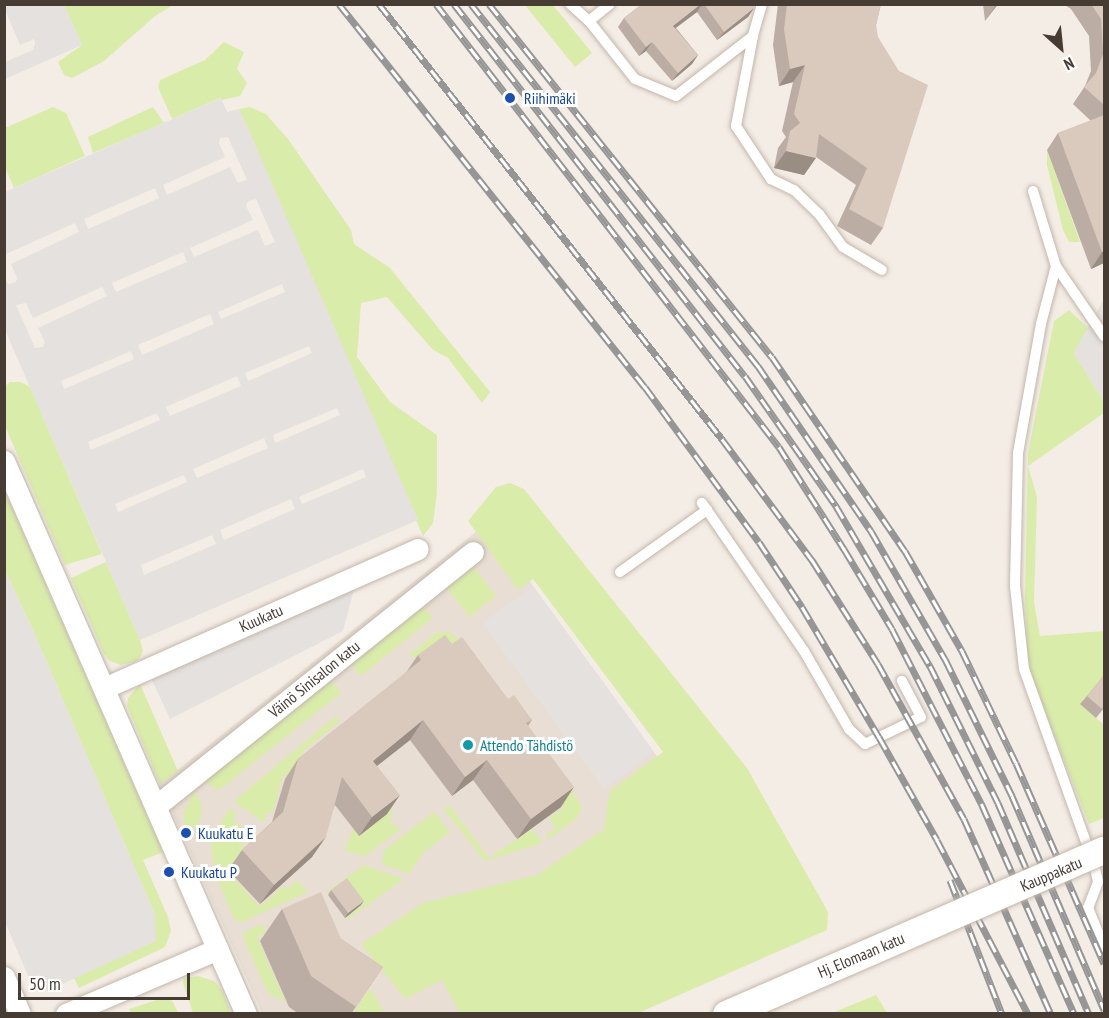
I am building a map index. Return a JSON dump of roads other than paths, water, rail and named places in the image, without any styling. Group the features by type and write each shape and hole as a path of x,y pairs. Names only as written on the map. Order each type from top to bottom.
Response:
{"street":[{"path":"4,461 246,1014"},
{"name":"Kuukatu","path":"104,688 418,549"},
{"name":"Väinö Sinisalon katu","path":"156,806 473,552"},
{"name":"Kauppakatu","path":"997,897 1104,850"},
{"name":"Hj. Elomaan katu","path":"726,1014 997,897"},
{"path":"66,1014 219,949"},
{"path":"4,977 20,1014"}],"lane":[{"path":"570,4 589,21 635,79 676,96 753,36"},
{"path":"589,21 610,4"},
{"path":"748,4 759,18"},
{"path":"762,4 753,36 736,126 771,179 794,190 819,214 843,247 882,270"},
{"path":"1033,191 1056,266 1104,336"},
{"path":"1056,266 1041,324 1018,453 1015,586 1024,669 1094,864 1098,882 1088,908 1104,947"},
{"path":"620,573 705,507 804,651 849,729 865,744 921,717 902,681"}],"railway":[{"path":"339,4 645,387 759,542 802,607 879,737 937,840 1028,1014"},
{"path":"379,4 722,439 812,560 878,664 964,819 1051,1014"},
{"path":"436,4 779,447 844,549 892,629 982,805 1074,1014"},
{"path":"454,4 745,376 836,506 930,666 998,803 1089,1014"},
{"path":"471,4 758,366 871,531 945,659 1012,796 1104,1010"},
{"path":"489,4 772,357 905,551 962,651 1016,763 1104,963"},
{"path":"950,880 1002,1014"}],"place":[{"name":"Riihimäki","path":"510,98"},
{"name":"Attendo Tähdistö","path":"468,745"},
{"name":"Kuukatu E","path":"186,833"},
{"name":"Kuukatu P","path":"169,872"}]}
